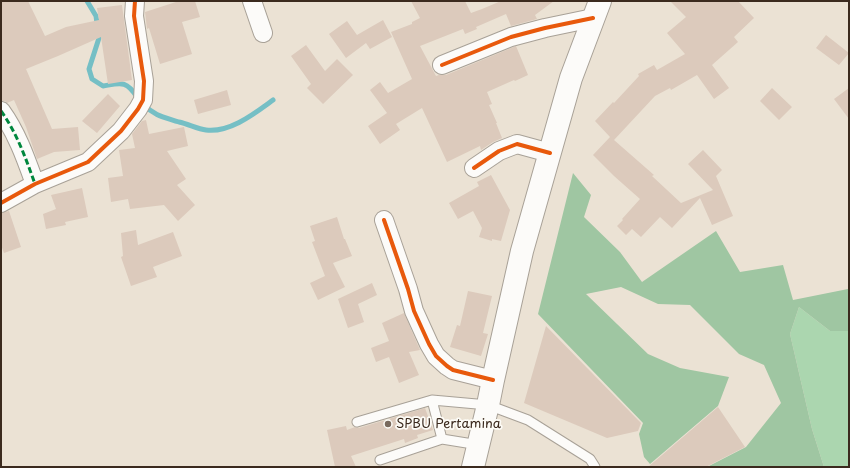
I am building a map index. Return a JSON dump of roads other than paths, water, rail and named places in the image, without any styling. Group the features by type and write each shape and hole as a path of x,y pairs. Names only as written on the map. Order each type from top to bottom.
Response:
{"main road":[{"path":"474,467 522,251 571,78 596,10"}],"street":[{"path":"1,204 35,184 88,162 121,131 140,105 144,81 134,16 135,1"},
{"path":"252,1 263,33"},
{"path":"442,65 511,37 545,28 596,10"},
{"path":"1,111 13,130 35,184"},
{"path":"474,168 499,151 517,144 550,153"},
{"path":"384,220 414,311 436,356 453,370 493,380"}],"lane":[{"path":"432,400 442,439"},
{"path":"356,422 432,400 488,405 528,420 590,459 595,467"},
{"path":"380,460 442,439 479,445"}],"waterway":[{"path":"87,1 96,16 99,38 89,69 92,79 103,86 119,84 126,85 137,97"},
{"path":"144,105 152,112 164,117 206,130 215,130 242,121 273,100"}],"place":[{"name":"SPBU Pertamina","path":"388,424"}]}
